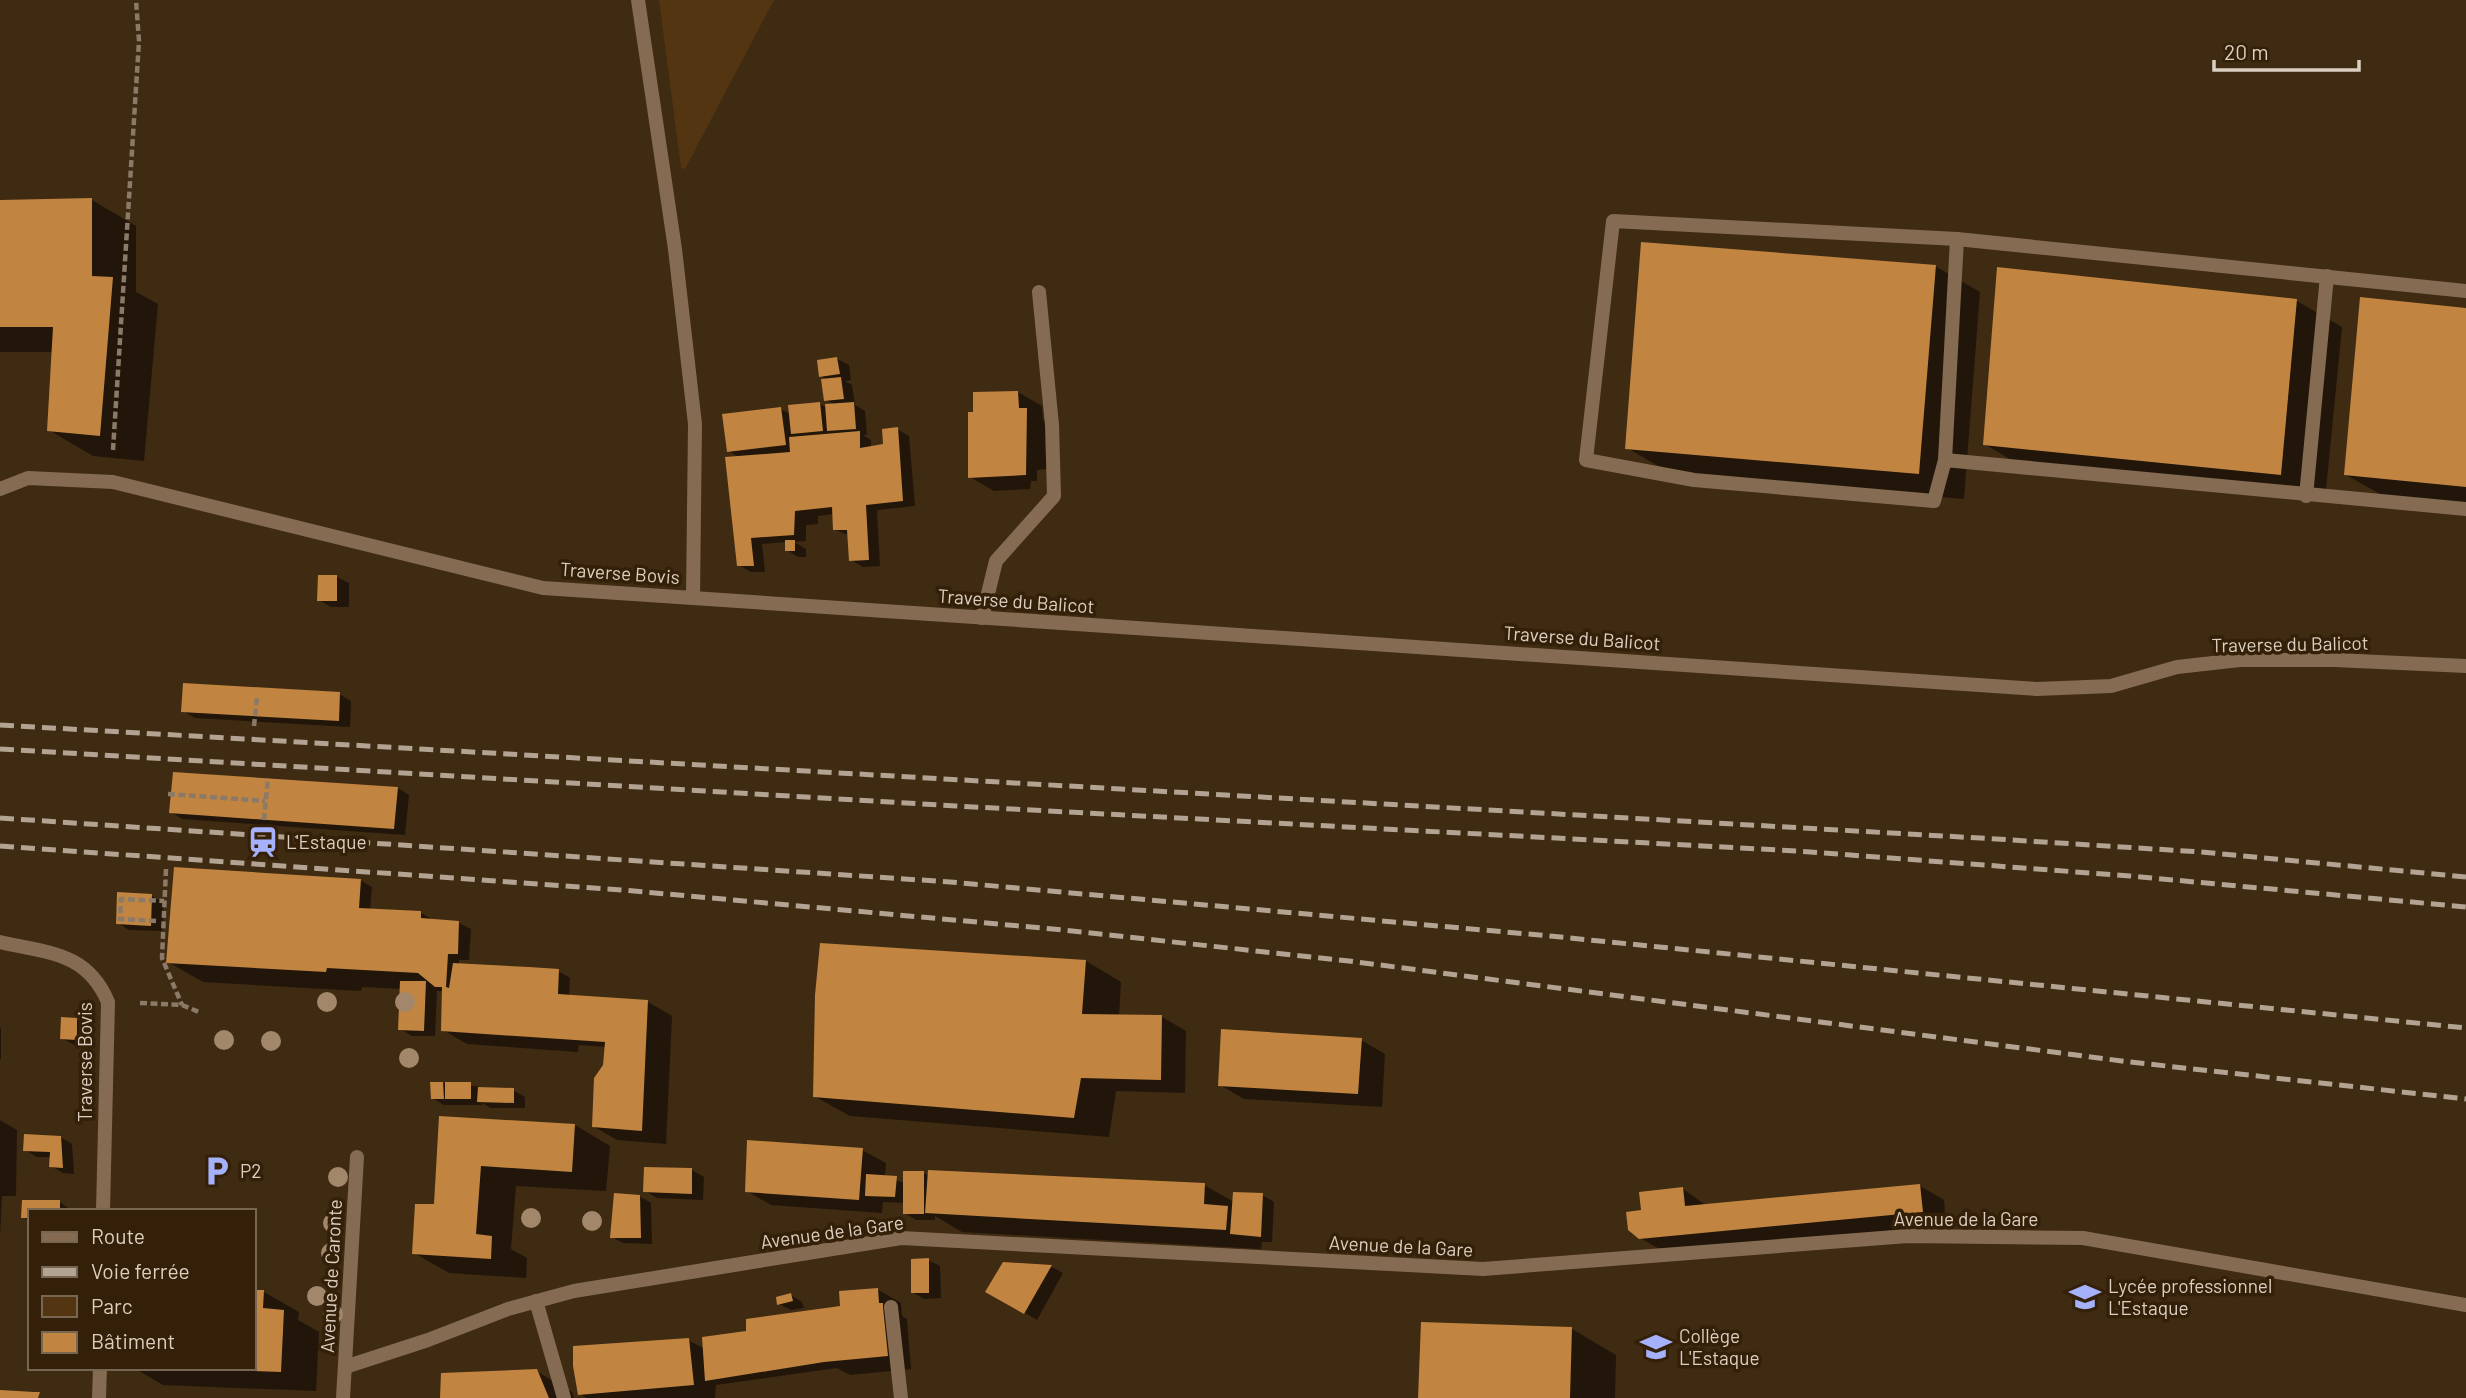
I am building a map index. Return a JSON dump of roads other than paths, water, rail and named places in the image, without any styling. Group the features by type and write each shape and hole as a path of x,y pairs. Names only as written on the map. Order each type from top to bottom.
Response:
{"street":[{"name":"Traverse Bovis","path":"0,489 29,478 113,482 543,588 693,597 695,424 675,249 638,0"},
{"path":"1957,240 1945,460 1934,501 1694,480 1586,460 1613,221 1957,240 2466,291"},
{"path":"2306,496 2328,276"},
{"path":"982,618 996,561 1054,496 1052,425 1039,292"},
{"path":"1945,460 2466,509"},
{"name":"Traverse du Balicot","path":"693,597 2037,689 2111,686 2176,667 2240,660 2334,660 2466,666"},
{"name":"Traverse Bovis","path":"0,942 66,957 86,968 99,981 108,1002 103,1209"},
{"name":"Avenue de Caronte","path":"343,1398 358,1157"},
{"name":"Avenue de la Gare","path":"345,1367 536,1301 575,1291 901,1238 1483,1269 1908,1236 2083,1238 2466,1305"},
{"path":"536,1301 564,1398"},
{"path":"891,1307 901,1398"},
{"path":"99,1398 100,1370"}],"railway":[{"path":"0,725 1996,839 2201,852 2466,877"},
{"path":"0,749 956,806 1797,851 2130,876 2466,907"},
{"path":"0,818 950,882 1550,936 2466,1028"},
{"path":"0,846 623,890 1053,929 1349,961 2130,1062 2466,1099"}],"place":[{"name":"L'Estaque","path":"263,842"},
{"name":"P2","path":"217,1171"},
{"name":"Lycée professionnel L'Estaque","path":"2085,1297"},
{"name":"Collège L'Estaque","path":"1656,1347"}]}
